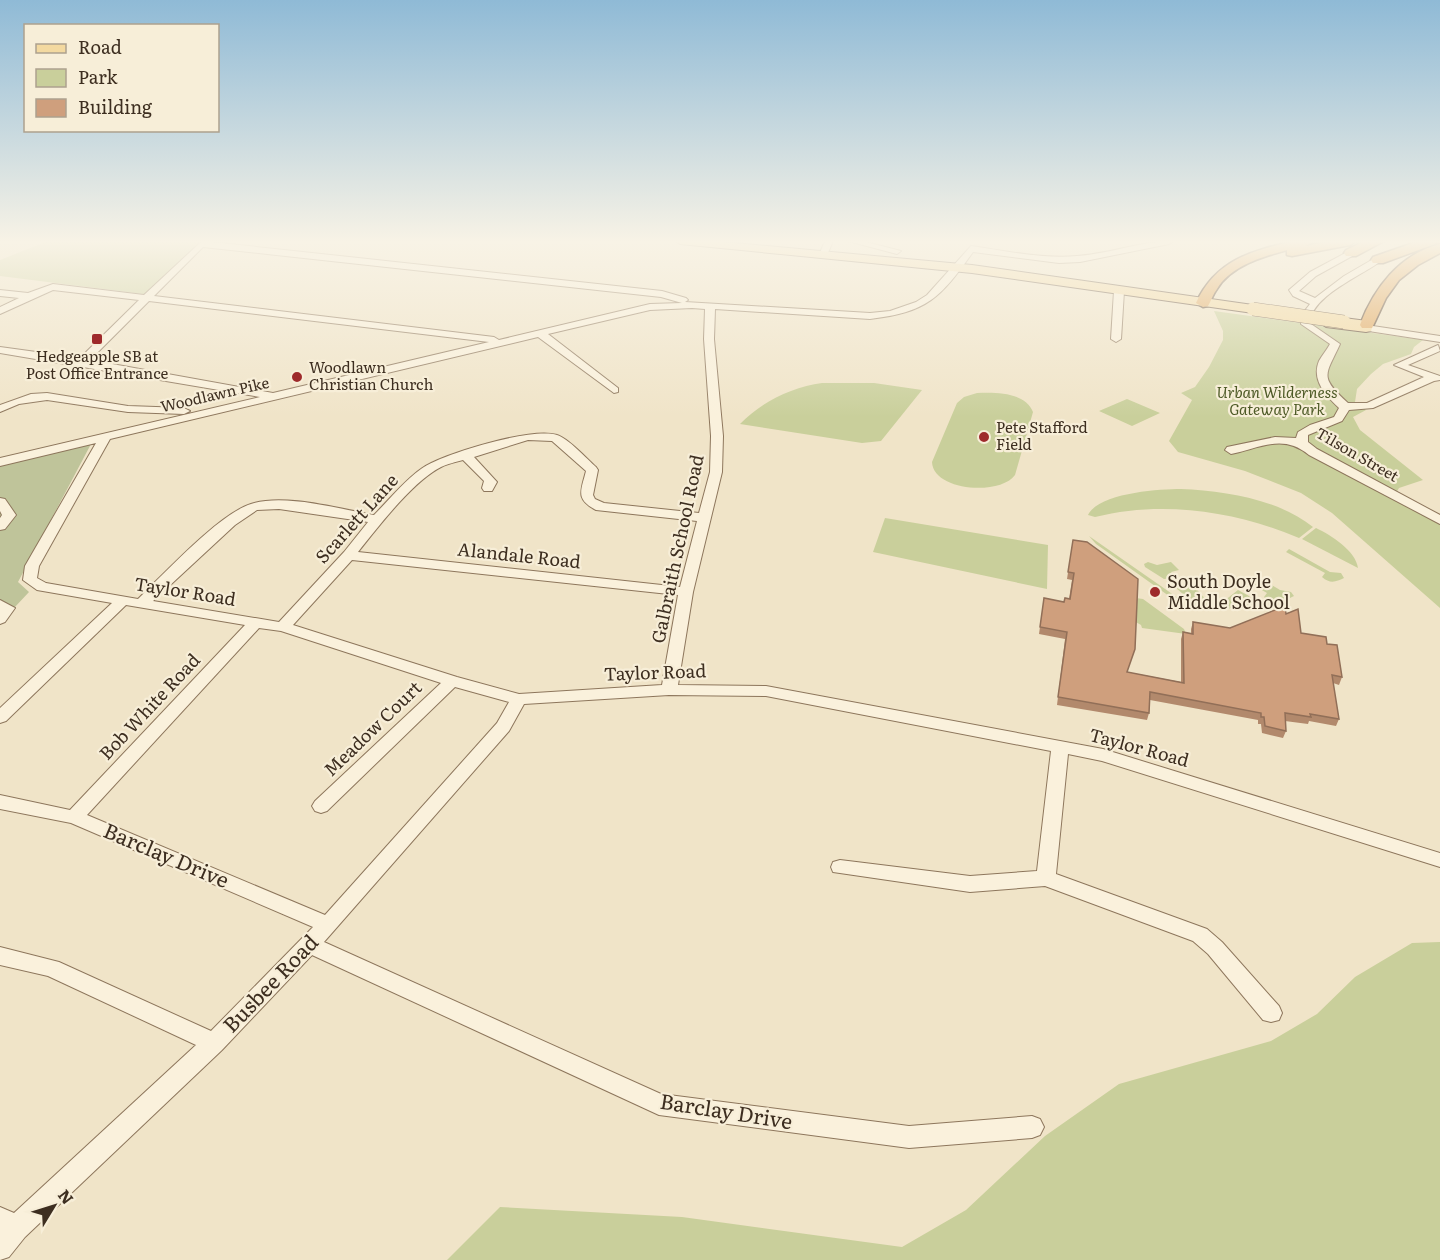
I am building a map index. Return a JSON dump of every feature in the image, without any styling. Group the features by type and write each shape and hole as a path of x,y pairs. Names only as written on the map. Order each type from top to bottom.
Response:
{"highway":[{"path":"1185,301 1189,300"},
{"path":"1366,327 1375,300"}],"main road":[{"path":"1175,300 1185,301"},
{"path":"1205,300 1252,311 1366,327"},
{"path":"1252,311 1344,322 1366,327"}],"street":[{"path":"0,312 22,300"},
{"path":"82,362 146,300"},
{"path":"163,300 506,341"},
{"path":"684,300 692,305"},
{"name":"Woodlawn Pike","path":"0,462 650,307 692,305 870,316 894,314 911,309 927,300"},
{"path":"1116,339 1118,300"},
{"name":"Tilson Street","path":"1315,300 1306,315 1307,325 1329,338 1335,345 1322,367 1322,377 1329,391 1345,407 1338,419 1314,427 1302,434 1302,442 1313,452 1440,520"},
{"name":"Galbraith School Road","path":"669,690 686,592 706,518 717,460 709,339 710,306"},
{"path":"1366,327 1439,341"},
{"path":"540,333 614,390"},
{"path":"1437,378 1400,365 1439,341"},
{"path":"0,350 276,396"},
{"path":"1345,407 1369,406 1437,378"},
{"path":"0,409 11,402 34,396 72,399 126,409 169,412 220,409"},
{"name":"Taylor Road","path":"106,436 29,576 31,582 42,587 283,627 452,681 519,699 669,690 766,691 1103,755 1440,860"},
{"name":"Scarlett Lane","path":"283,627 349,555 376,519 423,473 437,464 464,454 527,437 556,438 592,470 587,495 589,501 601,507 706,518"},
{"path":"1231,450 1277,438 1302,442"},
{"path":"464,454 489,478 491,482 488,488"},
{"path":"0,502 9,515 0,526"},
{"path":"143,602 231,521 253,507 277,505 376,519"},
{"name":"Alandale Road","path":"349,555 686,592"},
{"path":"0,717 122,601"},
{"path":"0,604 8,608 0,619"},
{"name":"Bob White Road","path":"74,817 255,623"},
{"name":"Meadow Court","path":"321,806 452,681"},
{"name":"Busbee Road","path":"0,1248 8,1223 214,1043 328,925 503,727 519,699"},
{"path":"1046,878 1060,748"},
{"name":"Barclay Drive","path":"0,802 74,817 328,925"},
{"path":"840,867 970,885 1046,878 1200,935 1215,948 1271,1013"},
{"name":"Barclay Drive","path":"309,944 659,1104 909,1137 1032,1127"},
{"path":"0,956 52,968 214,1043"}],"green space":[{"name":"Urban Wilderness Gateway Park","path":"1214,311 1423,340 1414,347 1411,354 1383,364 1357,389 1355,402 1366,410 1353,417 1360,430 1423,480 1399,488 1396,493 1440,518 1440,608 1332,513 1301,493 1245,471 1178,452 1169,441 1192,400 1181,393 1195,387 1223,340 1223,331"},
{"path":"822,383 874,383 922,390 881,441 862,443 740,424 767,402 799,388"},
{"name":"Pete Stafford Field","path":"977,393 1001,393 1017,397 1029,405 1033,412 1015,475 1007,482 982,488 955,484 943,479 935,472 932,462 957,403 964,397"},
{"path":"1127,399 1160,413 1132,426 1099,411"},
{"path":"91,444 18,582 29,592 0,623 0,465"},
{"path":"1181,489 1250,498 1284,510 1313,527 1299,538 1250,521 1198,511 1146,509 1095,517 1088,515 1094,508 1116,497 1144,491"},
{"path":"885,518 1048,545 1047,589 873,552"},
{"path":"1316,528 1348,550 1358,568 1302,539"},
{"path":"1089,536 1184,603 1176,601 1096,544"},
{"path":"1289,549 1330,572 1341,573 1344,578 1333,582 1328,581 1322,577 1325,573 1286,552"},
{"path":"1148,562 1157,565 1171,562 1179,570 1171,572 1174,576 1172,578 1164,579 1145,567 1144,564"},
{"path":"1257,576 1280,590 1291,592 1294,596 1278,602 1267,600 1264,597 1267,593 1248,582"},
{"path":"1190,582 1209,603 1210,609 1197,606 1176,588"},
{"path":"1238,590 1249,596 1255,604 1220,610 1219,605"},
{"path":"1136,598 1143,599 1184,629 1186,634 1142,628 1134,621"},
{"path":"1440,942 1440,1260 447,1260 500,1207 682,1217 902,1247 966,1210 1045,1136 1119,1084 1271,1041 1317,1014 1355,977 1412,943"}],"building":[{"name":"South Doyle Middle School","path":"1073,540 1087,542 1138,579 1135,649 1127,672 1184,683 1183,632 1193,634 1193,622 1230,628 1285,606 1286,614 1298,609 1301,633 1326,637 1327,644 1337,645 1342,677 1332,675 1339,719 1285,713 1286,731 1265,726 1261,713 1150,692 1149,713 1058,697 1067,632 1040,627 1044,598 1064,602 1065,598 1070,599 1074,573 1068,572"}],"place":[{"name":"Hedgeapple SB at Post Office Entrance","path":"97,339"},
{"name":"Woodlawn Christian Church","path":"297,377"},
{"name":"Pete Stafford Field","path":"984,437"},
{"name":"South Doyle Middle School","path":"1155,592"}]}
